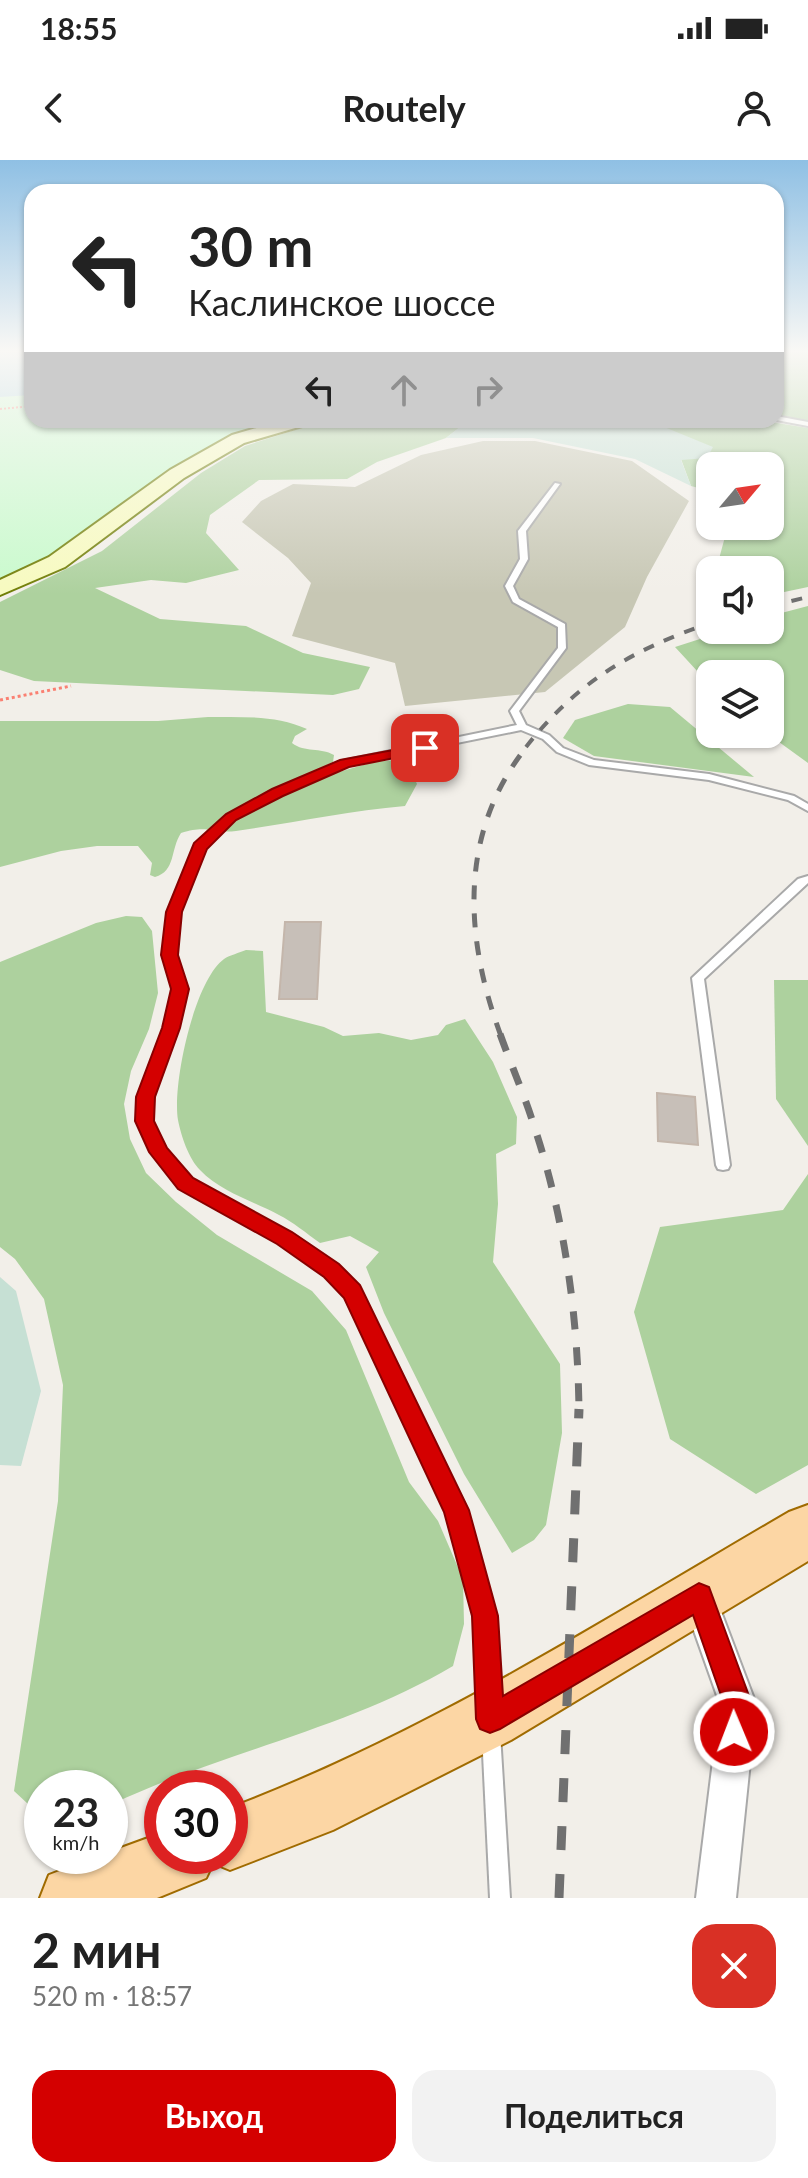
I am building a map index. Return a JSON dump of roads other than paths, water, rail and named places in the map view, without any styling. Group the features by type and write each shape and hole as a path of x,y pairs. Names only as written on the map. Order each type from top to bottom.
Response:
{"main road":[{"path":"248,1832 311,1808 490,1719 804,1539"},
{"path":"72,1898 144,1871"}],"street":[{"path":"0,588 57,562 177,474 227,445 266,432"},
{"path":"699,1597 738,1704 716,1898"}],"lane":[{"path":"522,727 514,711 562,648 562,626 516,600 509,586 524,559 522,531 557,484"},
{"path":"500,1898 485,1616 456,1510 352,1292 332,1270 284,1238 185,1183 159,1152 145,1121 145,1097 171,1028 180,989 169,955 174,912 200,847 231,817 345,763 522,727 546,737 560,750 592,763 709,777 791,798 808,808"},
{"path":"723,1165 698,978 802,881 808,879"}],"railway":[{"path":"784,603 808,597"},
{"path":"526,747 566,704 608,670 656,644 696,628"},
{"path":"501,1036 480,961 474,886 479,849 489,813 505,778 528,745"},
{"path":"500,1034 532,1120 555,1200 573,1305 579,1410"},
{"path":"559,1898 579,1410"}]}
